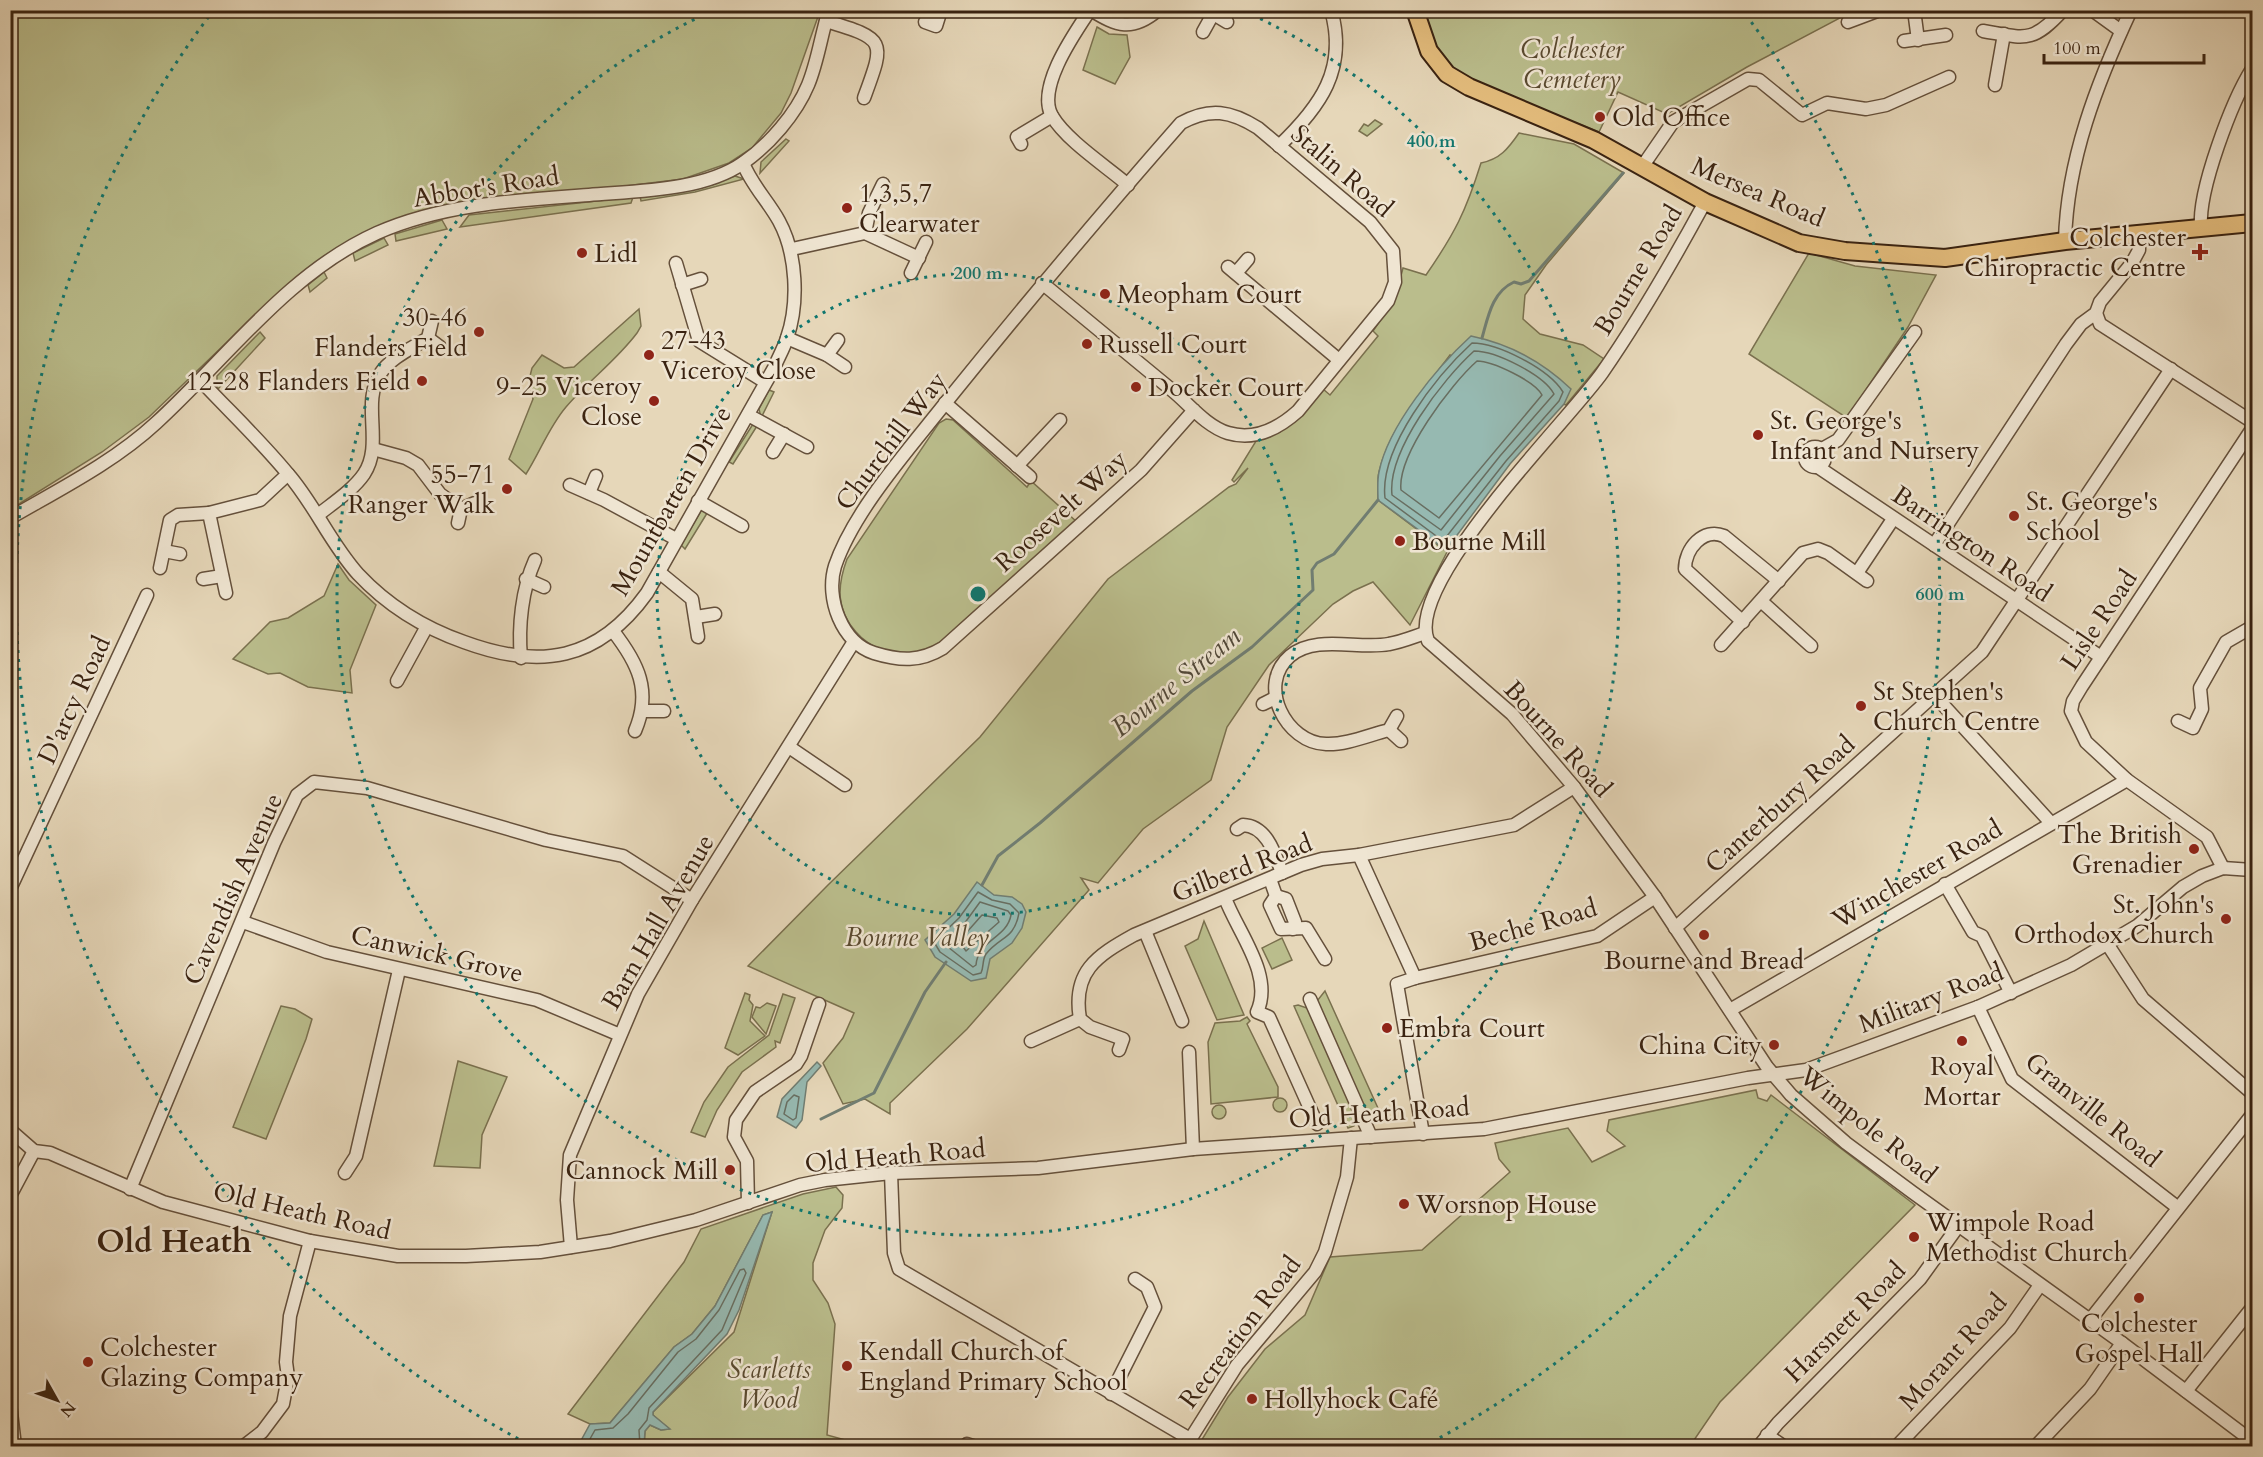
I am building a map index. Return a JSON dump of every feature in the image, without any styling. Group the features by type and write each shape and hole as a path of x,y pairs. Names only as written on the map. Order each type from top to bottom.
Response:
{"main road":[{"name":"Mersea Road","path":"1415,10 1429,51 1447,74 1469,87 1594,140 1705,202 1799,243 1845,251 1945,258 2065,241 2253,223"}],"street":[{"path":"925,22 936,26 941,10"},
{"path":"1128,185 1073,140 1052,116 1048,103 1052,79 1069,41 1090,10 1113,23 1122,24 1142,22 1158,10"},
{"path":"1280,146 1310,112 1334,72 1338,52 1336,27 1331,10"},
{"path":"1848,22 1880,10"},
{"path":"1914,10 1918,40"},
{"path":"1983,31 2032,36 2041,33 2063,10"},
{"path":"2092,10 2121,31"},
{"path":"2065,241 2065,217 2079,142 2096,90 2131,10"},
{"path":"1203,32 1210,12 1227,22"},
{"path":"828,16 876,43 879,51 876,67 864,98"},
{"name":"Abbot's Road","path":"10,518 129,445 201,381 313,271 360,242 396,226 468,207 563,196 637,192 694,182 743,163 783,124 808,85 828,16"},
{"path":"1995,86 2004,34"},
{"path":"1904,41 1946,35"},
{"path":"2201,227 2203,201 2225,129 2253,69"},
{"path":"1642,167 1673,122 1748,78 1759,80 1802,115 1827,103 1866,109 1886,105 1949,77"},
{"name":"Stalin Road","path":"1224,112 1240,117 1280,146 1370,222 1393,251 1395,282 1388,301 1286,422 1257,436 1226,432 1194,410 1042,283 1181,123 1196,115 1224,112"},
{"path":"1016,136 1052,116"},
{"name":"Mountbatten Drive","path":"201,381 288,474 318,515 334,544 359,575 404,613 426,628 490,652 521,658 560,655 580,649 613,631 634,612 748,414 787,338 794,297 792,249 781,224 748,176 743,163"},
{"path":"865,233 869,213 883,183"},
{"name":"Bourne Road","path":"1705,202 1659,285 1604,370 1504,488 1461,549 1429,607 1425,633 1428,641 1512,714 1574,787 1655,897 1775,1076"},
{"path":"792,249 865,233 919,258"},
{"path":"1934,545 2066,344 2085,321 2096,313 2100,302 2137,255 2139,235"},
{"path":"911,273 926,242"},
{"path":"1248,259 1232,270 1339,360"},
{"path":"676,263 702,345 765,382"},
{"path":"682,285 701,279"},
{"name":"Churchill Way","path":"853,643 838,615 835,603 834,569 858,522 902,457 1042,283"},
{"path":"2096,313 2100,324 2251,421 2253,427"},
{"path":"318,515 364,474 372,449 372,402 375,385 381,373 428,338 432,321"},
{"name":"Barrington Road","path":"1914,332 1838,440 1822,449 1813,446 1807,450 1804,456 1808,465 1818,467 2102,657"},
{"path":"428,338 440,347"},
{"path":"787,338 827,355 845,367"},
{"path":"827,355 838,340"},
{"name":"Canterbury Road","path":"1675,928 1982,652 2171,369"},
{"path":"945,403 1030,477"},
{"name":"Roosevelt Way","path":"853,643 872,653 900,660 927,658 943,648 1141,470 1194,410"},
{"path":"748,414 807,447"},
{"path":"1017,466 1060,420"},
{"name":"Lisle Road","path":"2223,868 2207,837 2127,780 2086,742 2071,711 2073,701 2253,427"},
{"path":"773,452 784,434"},
{"path":"372,449 406,458 418,465 440,494 460,509"},
{"path":"160,568 170,520 178,515 209,513 260,500 288,474"},
{"path":"589,493 596,476"},
{"path":"570,485 676,539"},
{"path":"698,501 742,526"},
{"path":"460,509 475,503"},
{"path":"458,523 460,509"},
{"path":"209,513 226,593"},
{"path":"1857,573 1893,519"},
{"path":"1743,622 1684,569 1685,558 1703,535 1715,532 1724,536 1779,581"},
{"path":"1721,645 1803,553 1818,549 1828,553 1867,582"},
{"path":"164,551 180,555"},
{"path":"521,658 520,644 526,579 535,560"},
{"path":"659,572 692,599 698,637"},
{"path":"202,579 222,576"},
{"path":"526,579 544,586"},
{"name":"D'arcy Road","path":"10,889 147,595"},
{"path":"1761,601 1811,646"},
{"path":"696,617 715,614"},
{"path":"2178,721 2193,728 2202,709 2200,688 2226,642 2253,627"},
{"path":"397,681 402,663 426,628"},
{"path":"613,631 630,653 640,676 644,711 635,731"},
{"path":"1397,716 1389,730 1327,745 1314,742 1296,733 1280,711 1275,698 1278,672 1289,657 1301,649 1330,645 1388,644 1425,633"},
{"name":"Barn Hall Avenue","path":"571,1247 567,1200 570,1155 638,994 692,900 853,643"},
{"path":"1935,696 2051,823"},
{"path":"1263,704 1275,698"},
{"path":"644,711 664,711"},
{"path":"1389,730 1401,741"},
{"path":"789,747 845,785"},
{"name":"Winchester Road","path":"1730,1010 2127,780"},
{"name":"Cavendish Avenue","path":"130,1189 174,1079 297,795 314,782 367,788 546,840 623,856 692,900"},
{"name":"Gilberd Road","path":"1080,1019 1078,989 1085,973 1111,948 1145,931 1282,873 1322,859 1359,855 1514,825 1574,787"},
{"path":"1237,829 1243,825 1257,829 1270,843 1282,873"},
{"path":"1359,855 1415,978"},
{"name":"Military Road","path":"1775,1076 1806,1070 2010,993 2108,945 2137,926 2182,887 2223,868 2252,869"},
{"path":"1270,879 1276,896 1270,905 1281,929 1306,928 1325,959"},
{"path":"1945,884 1973,932 1982,936 2010,993"},
{"name":"Beche Road","path":"1423,1134 1397,984 1597,936 1655,897"},
{"path":"1225,898 1260,975 1262,990 1257,1012 1269,1017 1317,1124"},
{"name":"Canwick Grove","path":"243,922 327,952 537,1000 620,1035"},
{"path":"1145,931 1182,1021"},
{"path":"2108,945 2149,1005 2253,1093"},
{"path":"345,1173 356,1156 399,970"},
{"path":"1310,999 1371,1137"},
{"path":"748,1203 747,1161 734,1137 736,1120 755,1092 796,1064 801,1056 819,1004"},
{"name":"Granville Road","path":"1977,1007 2012,1079 2177,1207"},
{"path":"1031,1041 1080,1019 1090,1027 1123,1039 1119,1050"},
{"path":"1189,1053 1193,1149"},
{"name":"Old Heath Road","path":"10,1130 34,1151 50,1153 163,1202 310,1241 398,1256 466,1256 571,1247 610,1241 674,1225 800,1185 891,1173 1038,1168 1193,1149 1484,1129 1748,1078 1775,1076"},
{"name":"Wimpole Road","path":"1775,1076 1791,1095 1846,1143 2253,1441"},
{"path":"2090,1320 2177,1207 2253,1114"},
{"name":"Recreation Road","path":"1188,1443 1237,1365 1287,1309 1315,1272 1325,1252 1347,1177 1351,1138"},
{"path":"10,1196 34,1151"},
{"path":"891,1173 894,1253 899,1269 1111,1394 1188,1443"},
{"name":"Harsnett Road","path":"1759,1446 1767,1435 1920,1279 1959,1225"},
{"path":"244,1446 262,1432 283,1404 288,1377 286,1362 290,1316 310,1241"},
{"path":"1111,1394 1155,1307 1148,1287 1135,1279"},
{"name":"Morant Road","path":"1897,1446 2010,1329 2040,1285"},
{"path":"2187,1391 2253,1308"},
{"path":"2036,1446 2090,1389 2122,1343"},
{"path":"10,1404 15,1446"},
{"path":"1767,1435 1783,1446"}],"green space":[{"name":"Colchester Cemetery","path":"1837,10 1840,18 1747,67 1667,114 1618,92 1599,132 1517,101 1473,82 1456,71 1436,50 1423,11"},
{"path":"11,11 820,11 791,93 781,113 752,148 729,163 683,179 453,207 324,258 274,297 149,417 102,452 11,509"},
{"path":"1097,27 1109,34 1127,35 1130,57 1115,84 1083,70"},
{"path":"1375,120 1382,124 1367,136 1359,131 1364,124 1368,126"},
{"name":"Bourne Valley","path":"1519,133 1574,144 1624,173 1546,265 1525,295 1523,319 1540,334 1583,345 1604,359 1566,405 1450,355 1399,425 1384,456 1378,475 1378,500 1447,552 1410,625 1373,582 1333,604 1269,665 1227,727 1211,780 1143,829 1098,883 1081,878 1089,890 967,1029 890,1103 890,1114 865,1099 843,1104 823,1063 843,1038 854,1013 748,966 980,737 1108,579 1236,484 1248,468 1234,482 1232,480 1256,441 1280,432 1323,389 1330,395 1378,336 1373,331 1395,299 1403,268 1426,275 1459,221 1481,163 1503,152"},
{"path":"786,139 789,141 760,173 761,162"},
{"path":"735,176 744,179 695,192 641,201 640,196 706,186"},
{"path":"633,197 631,203 460,227 469,215"},
{"path":"442,220 447,229 396,241 395,234"},
{"path":"384,238 388,245 355,261 353,253"},
{"path":"1809,253 1855,266 1936,275 1908,327 1847,418 1749,354"},
{"path":"324,272 327,278 310,292 308,285"},
{"path":"639,309 641,326 637,333 566,407 526,474 509,459 533,399 529,380 532,368 542,355 564,368 574,367"},
{"path":"260,332 265,338 217,390 217,376"},
{"path":"769,390 774,392 761,418 759,409"},
{"path":"946,419 953,420 1027,487 1031,481 1077,522 952,634 933,647 918,653 892,653 868,643 849,624 840,597 841,579 847,559 939,423"},
{"path":"753,424 757,426 733,464 729,462"},
{"path":"702,509 709,510 685,549 681,545"},
{"path":"338,564 349,580 376,605 350,670 352,693 308,687 280,673 268,674 233,659 270,622 288,618 324,596"},
{"path":"1204,921 1244,1015 1217,1020 1185,946 1198,939"},
{"path":"1282,938 1292,960 1272,969 1262,948"},
{"path":"1325,991 1382,1117 1376,1119 1363,1112 1317,1001"},
{"path":"745,993 750,995 749,1000 753,1005 750,1021 765,1036 738,1055 725,1048"},
{"path":"783,994 795,998 780,1043 775,1041 776,1047 742,1072 717,1110 705,1137 691,1132 704,1102 728,1067 769,1035"},
{"path":"767,1003 776,1006 766,1034 752,1017 756,1007 760,1008"},
{"path":"281,1006 295,1009 312,1019 266,1139 233,1127"},
{"path":"1294,1006 1310,1009 1359,1116 1354,1126 1348,1128"},
{"path":"1247,1017 1250,1021 1247,1024 1278,1087 1278,1097 1211,1104 1208,1042 1215,1023 1240,1021"},
{"path":"458,1061 507,1077 482,1135 480,1168 434,1166"},
{"path":"1756,1090 1758,1098 1767,1101 1771,1095 1915,1205 1720,1402 1690,1446 1198,1446 1228,1397 1265,1349 1305,1315 1330,1257 1422,1250 1510,1172 1499,1159 1495,1143 1568,1128 1592,1162 1625,1146 1607,1131 1609,1120"},
{"path":"1277,1098 1283,1098 1287,1105 1283,1112 1277,1112 1273,1108 1273,1102"},
{"path":"1216,1105 1222,1105 1226,1112 1222,1119 1216,1119 1212,1115 1212,1109"},
{"name":"Scarletts Wood","path":"836,1187 843,1195 842,1208 825,1230 813,1263 813,1280 828,1303 835,1324 827,1435 867,1446 644,1446 645,1431 650,1425 661,1430 669,1429 653,1415 653,1412 734,1332 772,1212 763,1215 715,1306 692,1334 674,1347 610,1423 590,1424 568,1414 684,1262 701,1229 803,1194"}],"water":[{"path":"1471,336 1485,339 1525,355 1549,370 1571,389 1564,404 1510,464 1446,550 1378,500 1378,475 1384,454 1403,417 1429,381"},
{"path":"977,882 994,895 1012,897 1022,904 1026,912 1022,928 1012,943 990,959 986,978 971,981 935,957 925,940 954,914"},
{"path":"817,1062 821,1066 807,1082 802,1120 796,1128 777,1117 782,1099"},
{"path":"772,1212 739,1310 727,1334 653,1412 653,1415 670,1429 661,1430 650,1425 645,1431 644,1446 612,1446 610,1441 604,1441 602,1446 578,1446 590,1424 610,1423 674,1347 692,1334 715,1306 763,1215"}],"waterway":[{"name":"Bourne Stream","path":"1482,338 1492,306 1501,292 1514,282 1521,284 1529,281 1623,173"},
{"name":"Bourne Stream","path":"982,885 998,856 1040,823 1192,691 1252,647 1313,590 1312,570 1317,563 1334,554 1378,500"},
{"name":"Bourne Stream","path":"821,1119 874,1093 925,992 946,962"}],"place":[{"name":"Old Office","path":"1600,117"},
{"name":"1,3,5,7 Clearwater","path":"847,208"},
{"name":"Colchester Chiropractic Centre","path":"2200,252"},
{"name":"Lidl","path":"582,253"},
{"name":"Meopham Court","path":"1105,294"},
{"name":"30-46 Flanders Field","path":"479,332"},
{"name":"Russell Court","path":"1087,344"},
{"name":"27-43 Viceroy Close","path":"649,355"},
{"name":"12-28 Flanders Field","path":"422,381"},
{"name":"Docker Court","path":"1136,387"},
{"name":"9-25 Viceroy Close","path":"654,401"},
{"name":"St. George's Infant and Nursery","path":"1758,435"},
{"name":"55-71 Ranger Walk","path":"507,489"},
{"name":"St. George's School","path":"2014,516"},
{"name":"Bourne Mill","path":"1400,541"},
{"name":"St Stephen's Church Centre","path":"1861,706"},
{"name":"The British Grenadier","path":"2194,849"},
{"name":"St. John's Orthodox Church","path":"2226,919"},
{"name":"Bourne and Bread","path":"1704,935"},
{"name":"Embra Court","path":"1387,1028"},
{"name":"Royal Mortar","path":"1962,1041"},
{"name":"China City","path":"1774,1045"},
{"name":"Cannock Mill","path":"730,1170"},
{"name":"Worsnop House","path":"1404,1204"},
{"name":"Wimpole Road Methodist Church","path":"1914,1237"},
{"name":"Colchester Gospel Hall","path":"2139,1298"},
{"name":"Colchester Glazing Company","path":"88,1362"},
{"name":"Kendall Church of England Primary School","path":"847,1366"},
{"name":"Hollyhock Café","path":"1252,1399"}],"district":[{"name":"Old Heath","path":"174,1242"}]}
